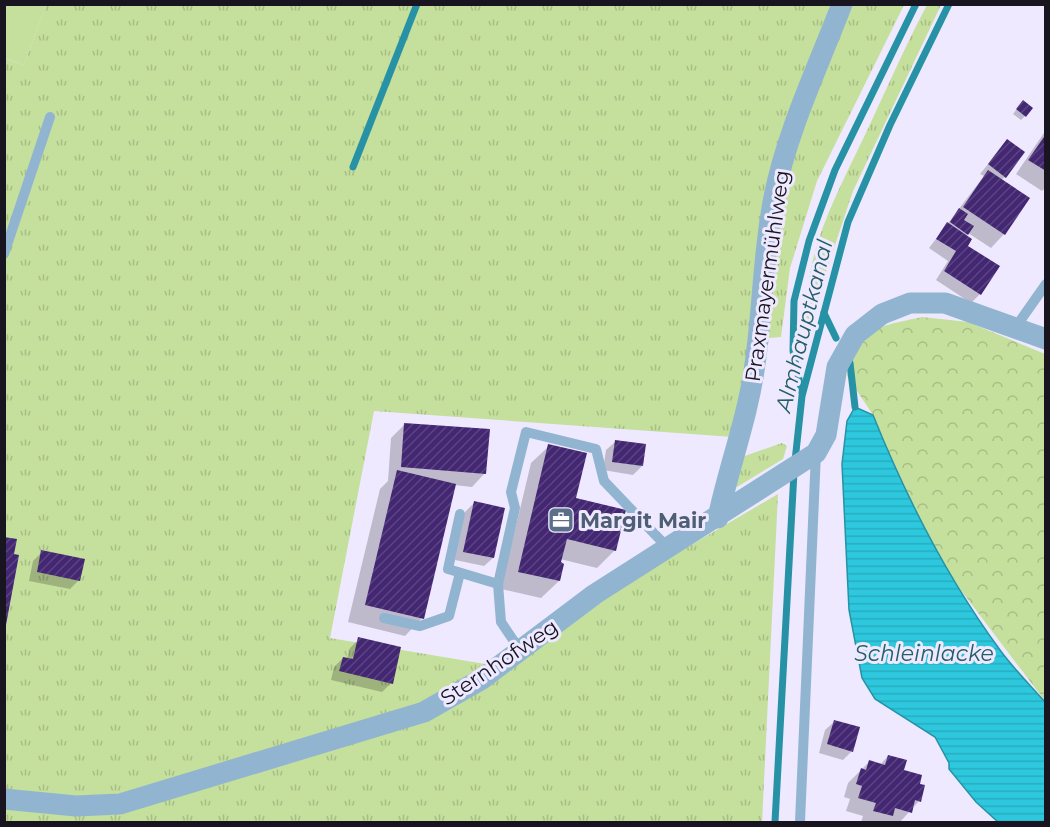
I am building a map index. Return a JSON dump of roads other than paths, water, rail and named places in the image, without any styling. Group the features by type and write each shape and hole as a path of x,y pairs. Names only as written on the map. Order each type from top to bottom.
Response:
{"street":[{"name":"Praxmayermühlweg","path":"717,518 726,479 745,421 755,363 774,198 786,150 842,4"},
{"path":"816,453 826,435 837,367 855,335 882,314 910,303 945,303 1046,339"},
{"name":"Sternhofweg","path":"4,799 76,806 120,804 424,712 482,679 595,594 816,453"}],"lane":[{"path":"4,254 50,117"},
{"path":"1015,328 1046,284"},
{"path":"520,650 501,622 498,584 515,508 511,492 526,432 596,449 604,481 668,548"},
{"path":"800,822 816,453"},
{"path":"460,514 448,569 498,584"},
{"path":"384,618 420,626 449,616 460,573"}],"water":[{"name":"Schleinlacke","path":"855,407 873,415 899,476 945,566 962,594 1005,657 1045,702 1045,822 998,822 976,802 949,769 949,763 935,737 875,699 862,678 849,610 842,464 847,421"}],"waterway":[{"path":"353,167 417,4"},
{"path":"802,393 793,351 794,301 809,241 835,170 916,4"},
{"name":"Almhauptkanal","path":"795,461 802,396 848,222 890,125 949,4"},
{"name":"Schleinlacke","path":"824,313 836,338"},
{"name":"Schleinlacke","path":"850,363 855,407"},
{"name":"Almhauptkanal","path":"775,822 794,472"}],"place":[{"name":"Margit Mair","path":"561,520"}]}
